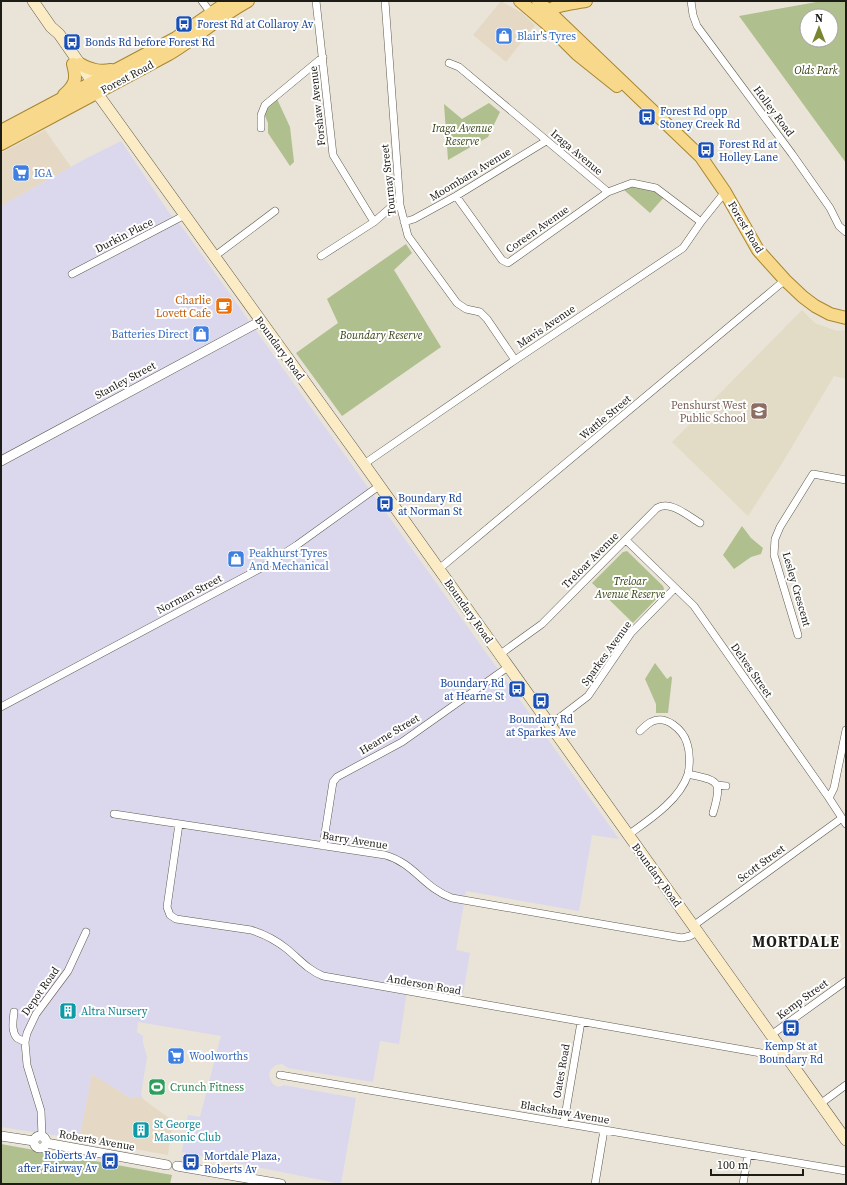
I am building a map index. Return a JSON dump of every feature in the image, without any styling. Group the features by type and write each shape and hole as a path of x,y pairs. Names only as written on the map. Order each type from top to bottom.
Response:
{"main road":[{"name":"Boundary Road","path":"33,1 51,27 59,34 77,64 89,77 94,88 846,1140"},
{"name":"Forest Road","path":"1,144 94,88 119,68 176,38 228,1"},
{"name":"Forest Road","path":"1,130 59,100 94,88 174,52 231,11 248,1"},
{"name":"Forest Road","path":"520,1 542,8 578,40 701,157 725,192 756,246 785,280 815,306 830,314 846,318"},
{"path":"542,8 586,1"},
{"path":"571,4 565,10 566,20 578,40"},
{"name":"Forest Road","path":"542,8 595,70 660,117"},
{"path":"59,100 70,90 75,81 77,64 98,71 119,68"}],"street":[{"path":"202,1 211,13"},
{"name":"Forshaw Avenue","path":"316,1 333,156 374,222"},
{"name":"Tournay Street","path":"386,1 400,205 408,236 458,303 466,309 480,312 487,319 515,360"},
{"name":"Holley Road","path":"691,1 693,15 698,26 792,154 830,208 839,226 846,232"},
{"path":"261,128 261,115 265,105 323,57"},
{"name":"Iraga Avenue","path":"449,63 459,68 608,192"},
{"name":"Moombara Avenue","path":"404,222 414,219 456,196 546,141"},
{"path":"608,192 632,183 656,188 701,222"},
{"name":"Coreen Avenue","path":"456,196 502,260 508,262 608,192"},
{"name":"Mavis Avenue","path":"364,464 515,360 683,248 725,192"},
{"path":"321,256 374,222 390,208 400,205"},
{"path":"215,256 275,211"},
{"name":"Durkin Place","path":"72,274 185,215"},
{"name":"Wattle Street","path":"439,569 785,280"},
{"name":"Stanley Street","path":"1,461 261,321"},
{"name":"Lesley Crescent","path":"798,635 774,555 775,539 780,527 813,474 846,480"},
{"name":"Norman Street","path":"1,707 264,567 379,486"},
{"name":"Treloar Avenue","path":"500,655 542,624 656,508 663,505 671,506 700,523"},
{"name":"Delves Street","path":"626,540 694,606 844,821"},
{"name":"Sparkes Avenue","path":"550,725 588,696 631,633 675,588"},
{"name":"Hearne Street","path":"323,846 333,782 337,777 402,742 508,667"},
{"path":"628,835 664,807 675,795 688,774 689,756 687,744 681,732 672,723 662,720 654,721 647,724 640,732"},
{"path":"829,798 834,788 846,730"},
{"path":"688,774 712,779 716,782 716,802 713,813"},
{"path":"717,786 726,786"},
{"name":"Barry Avenue","path":"114,814 379,854 397,859 408,866 434,889 452,898 682,938 690,936 695,929"},
{"name":"Scott Street","path":"695,929 844,821"},
{"name":"Anderson Road","path":"179,824 167,907 170,915 174,918 251,930 262,934 287,949 312,971 327,978 761,1053 774,1053 780,1048"},
{"name":"Depot Road","path":"41,1140 41,1111 27,1065 25,1042 32,1020 68,971 86,932"},
{"name":"Kemp Street","path":"771,1035 846,981"},
{"path":"14,1012 13,1024 15,1037 25,1042"},
{"name":"Oates Road","path":"564,1122 581,1022"},
{"name":"Blackshaw Avenue","path":"280,1075 846,1171"},
{"path":"820,1104 846,1085"},
{"path":"595,1184 604,1130"},
{"name":"Roberts Avenue","path":"1,1136 41,1140 172,1166 281,1184"},
{"path":"743,1184 748,1154"}],"shaded area":[{"path":"501,1 522,13 535,25 506,62 473,35"},
{"path":"45,130 71,167 1,206 1,153"},
{"path":"121,141 170,214 182,227 619,839 592,835 579,911 466,891 456,950 470,953 463,994 408,984 399,1044 380,1041 373,1082 288,1068 282,1064 276,1065 271,1069 269,1074 270,1079 273,1084 278,1087 283,1085 356,1098 341,1184 182,1152 188,1115 200,1117 221,1036 138,1022 137,1032 143,1036 143,1043 147,1057 141,1094 143,1099 135,1096 132,1099 92,1074 79,1139 1,1127 1,206 87,158"},
{"name":"Penshurst West Public School","path":"802,310 815,323 837,331 846,330 846,379 834,376 781,465 748,516 672,442"},
{"path":"92,1074 132,1099 135,1096 143,1099 173,1121 168,1155 79,1139"}],"green space":[{"name":"Olds Park","path":"822,1 846,1 846,163 739,16"},
{"path":"277,99 290,127 294,162 290,166 268,133 268,123 265,116 266,107"},
{"name":"Iraga Avenue Reserve","path":"489,103 500,112 488,137 448,160 444,104 462,119"},
{"path":"634,186 654,190 664,197 650,213 624,190"},
{"name":"Boundary Reserve","path":"406,244 412,253 394,270 441,347 342,416 296,353 338,323 327,299"},
{"path":"742,526 751,538 763,548 761,554 751,557 734,569 723,555"},
{"name":"Treloar Avenue Reserve","path":"627,551 663,586 664,589 663,592 633,623 592,583 623,552"},
{"path":"655,663 667,679 671,676 672,678 668,713 656,713 656,704 645,679"},
{"path":"1,1144 172,1175 170,1184 1,1184"}],"place":[{"name":"Forest Rd at Collaroy Av","path":"184,24"},
{"name":"Blair's Tyres","path":"504,36"},
{"name":"Bonds Rd before Forest Rd","path":"72,42"},
{"name":"Forest Rd opp Stoney Creek Rd","path":"647,117"},
{"name":"Forest Rd at Holley Lane","path":"706,150"},
{"name":"IGA","path":"21,173"},
{"name":"Charlie Lovett Cafe","path":"224,306"},
{"name":"Batteries Direct","path":"201,334"},
{"name":"Penshurst West Public School","path":"759,411"},
{"name":"Boundary Rd at Norman St","path":"385,504"},
{"name":"Peakhurst Tyres And Mechanical","path":"236,559"},
{"name":"Boundary Rd at Hearne St","path":"517,689"},
{"name":"Boundary Rd at Sparkes Ave","path":"541,701"},
{"name":"Altra Nursery","path":"68,1011"},
{"name":"Kemp St at Boundary Rd","path":"791,1028"},
{"name":"Woolworths","path":"176,1056"},
{"name":"Crunch Fitness","path":"157,1087"},
{"name":"St George Masonic Club","path":"141,1130"},
{"name":"Roberts Av after Fairway Av","path":"110,1161"},
{"name":"Mortdale Plaza, Roberts Av","path":"191,1162"}],"district":[{"name":"MORTDALE","path":"796,942"}]}
